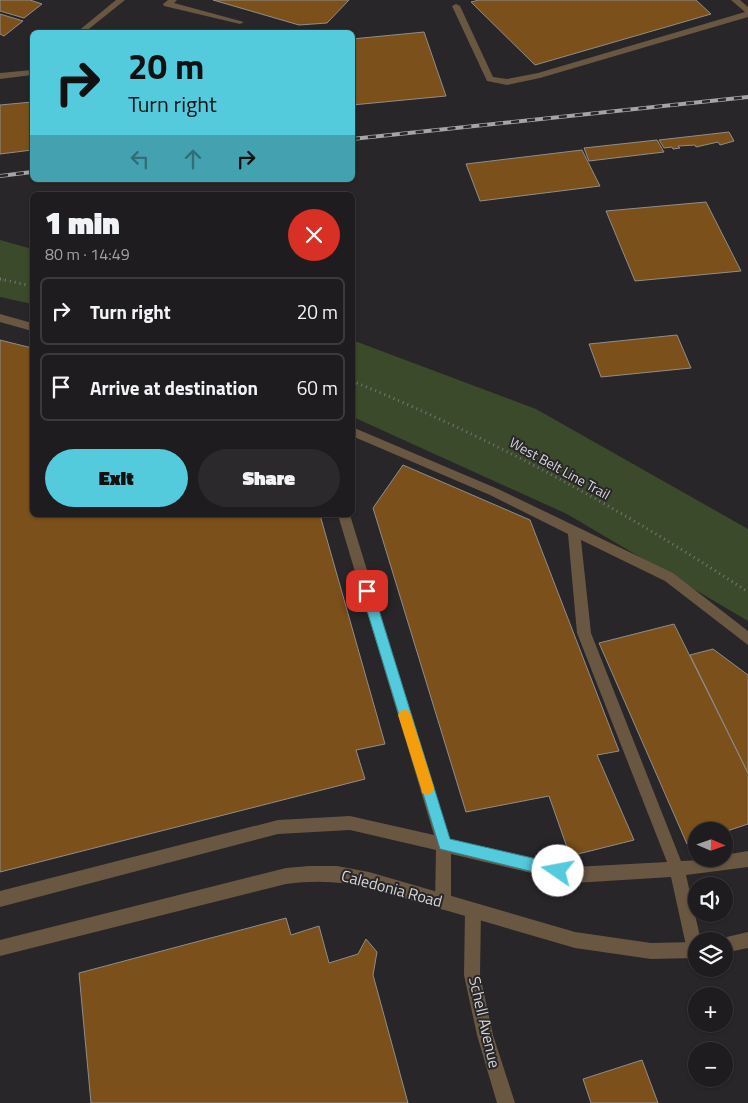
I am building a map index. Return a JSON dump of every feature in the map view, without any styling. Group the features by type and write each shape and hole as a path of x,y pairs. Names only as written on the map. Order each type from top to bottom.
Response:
{"street":[{"path":"84,30 121,0"},
{"path":"173,0 167,4 240,22"},
{"path":"456,6 490,79 507,82 549,72 748,13 735,0"},
{"path":"0,76 30,73"},
{"path":"0,318 30,326"},
{"path":"355,433 494,492 669,577 748,638"},
{"path":"345,517 444,844 443,902"},
{"path":"574,530 584,633 677,869 692,932"},
{"path":"0,899 278,827 350,822 574,875 677,869 748,859"},
{"name":"Caledonia Road","path":"0,948 278,878 318,872 341,873 369,880 556,936 594,944 661,952 688,950"},
{"name":"Schell Avenue","path":"473,910 472,975 485,1035 506,1103"},
{"path":"733,943 748,940"}],"path":[{"path":"0,279 30,286"},
{"name":"West Belt Line Trail","path":"355,382 421,408 504,448 665,538 748,592"}],"green space":[{"path":"0,240 30,248 30,304 0,297"},
{"path":"355,341 536,409 748,529 748,621 567,514 355,418"}],"building":[{"path":"0,0 30,0 42,4 24,18 0,11"},
{"path":"213,0 349,0 327,23 299,25"},
{"path":"479,0 696,0 711,14 535,65 471,2"},
{"path":"0,14 23,21 4,36 0,34"},
{"path":"424,32 446,96 355,105 355,39"},
{"path":"30,102 30,150 0,154 0,105"},
{"path":"729,132 734,141 720,145 718,142 696,147 695,145 678,146 680,148 673,149 672,147 664,148 659,140"},
{"path":"657,140 664,152 589,161 584,148"},
{"path":"582,150 600,186 480,201 466,164"},
{"path":"706,202 741,271 635,281 606,211"},
{"path":"677,335 691,368 601,377 589,344"},
{"path":"0,340 30,348 30,517 321,517 385,744 356,750 365,779 0,872"},
{"path":"403,465 530,520 619,751 597,755 634,840 570,856 549,796 466,812 373,508"},
{"path":"674,624 748,773 748,824 733,829 733,822 688,822 687,844 599,643"},
{"path":"713,649 748,675 748,773 690,655"},
{"path":"286,918 291,935 319,926 329,963 358,954 366,939 377,952 373,975 408,1103 91,1103 79,973"},
{"path":"642,1060 658,1103 591,1103 583,1079"}],"railway":[{"path":"355,139 748,97"},
{"path":"0,176 30,172"}],"slow traffic":[{"path":"405,715 427,788"}],"route":[{"path":"367,591 444,844 558,871"}]}
